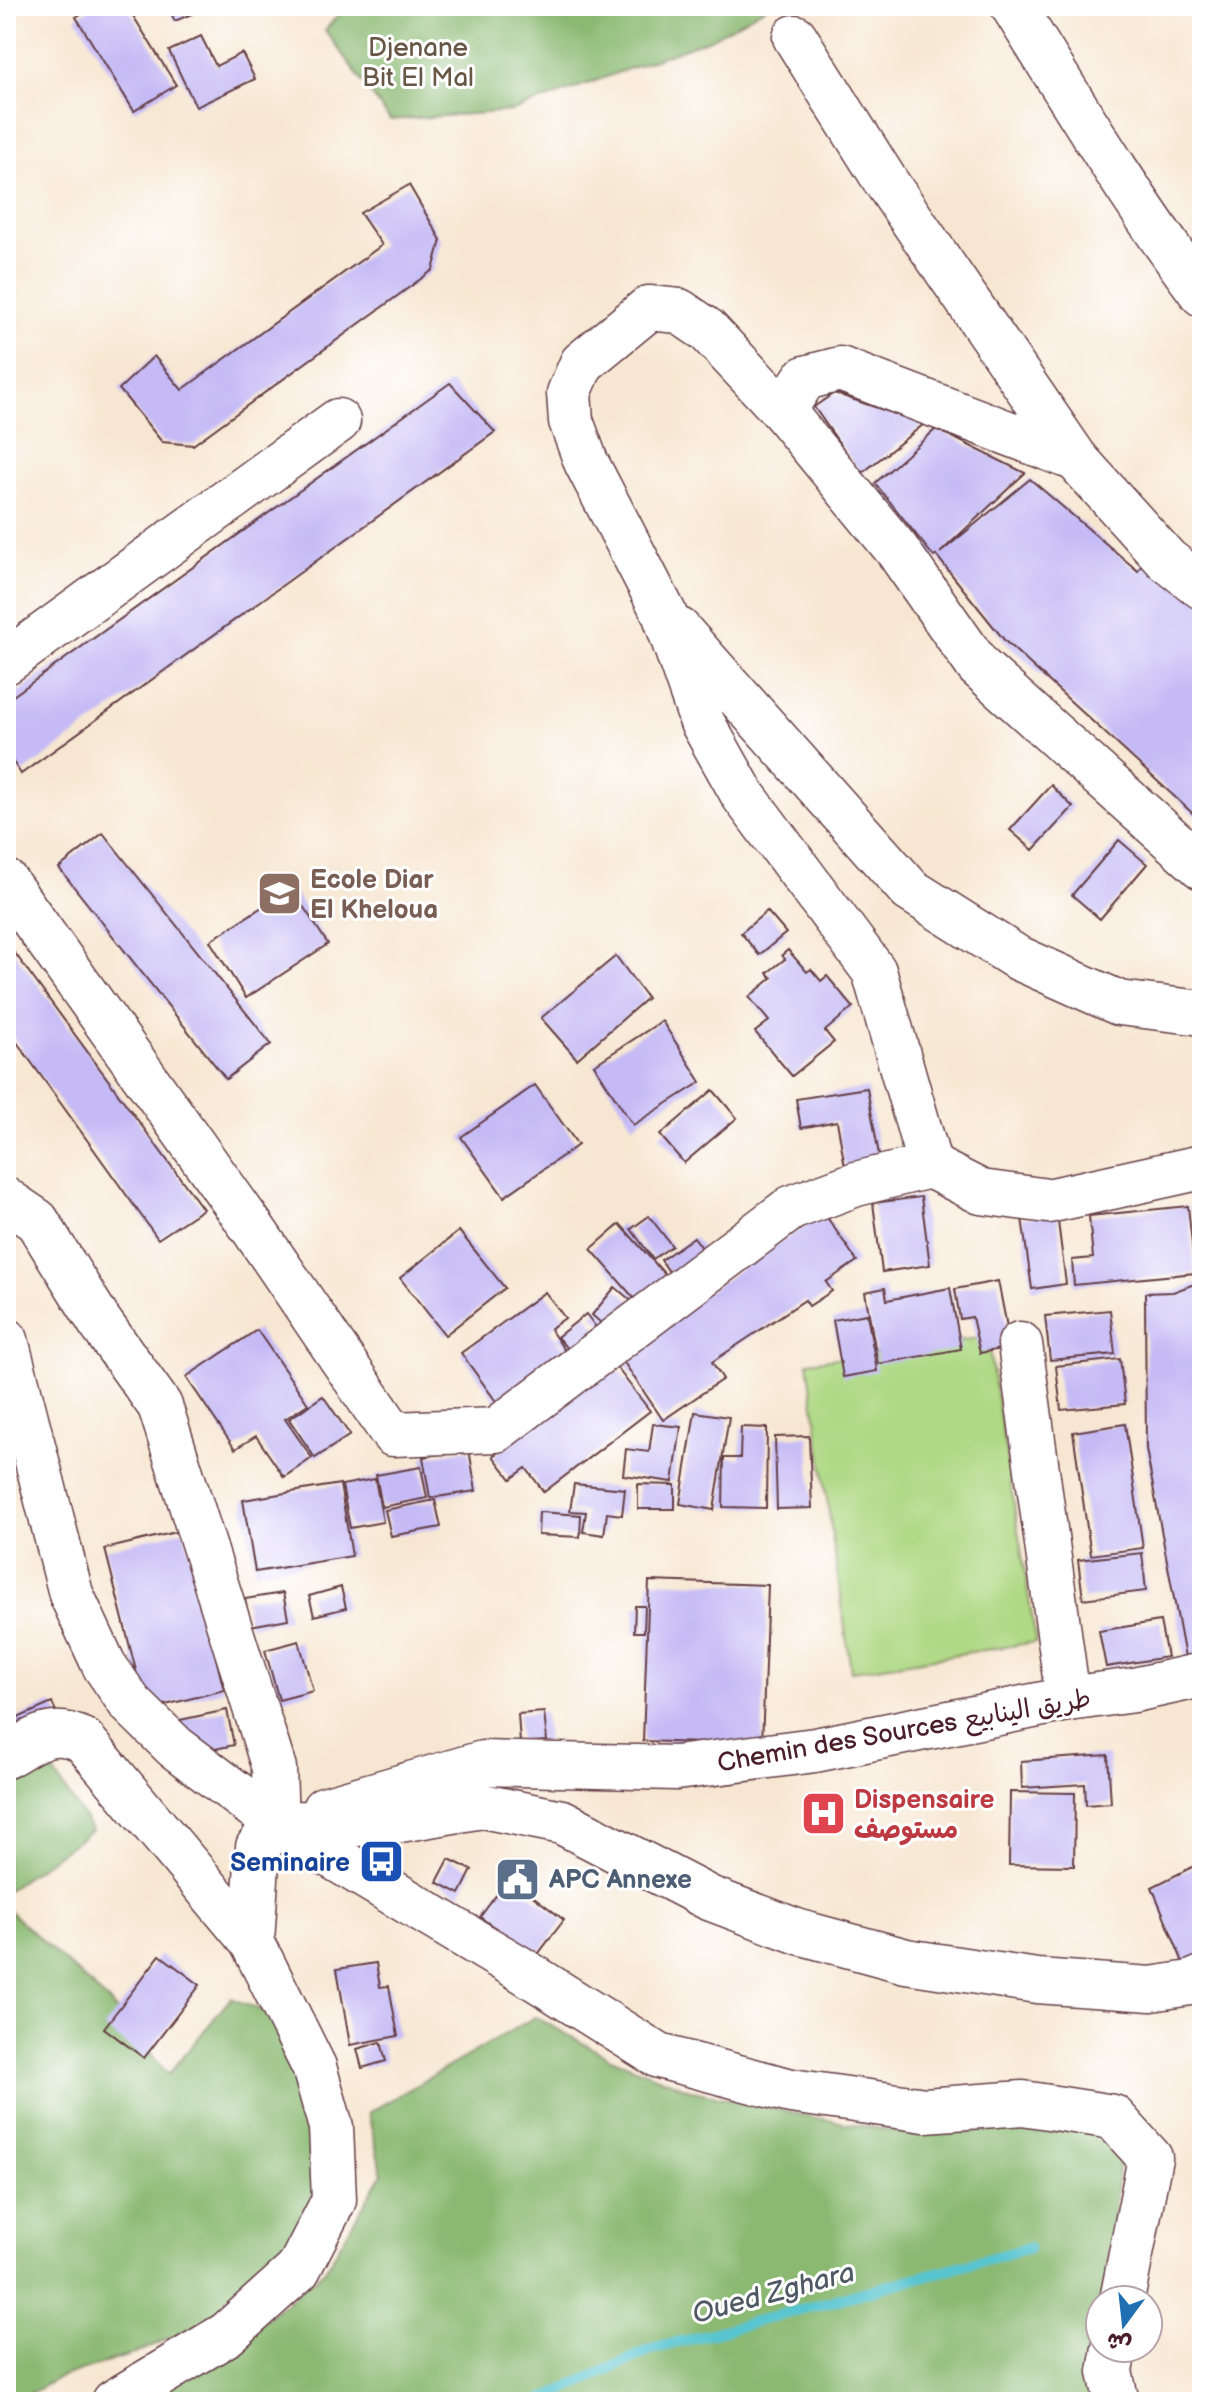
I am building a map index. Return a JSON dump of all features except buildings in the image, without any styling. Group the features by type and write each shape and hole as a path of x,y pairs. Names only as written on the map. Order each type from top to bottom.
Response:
{"street":[{"path":"1013,6 1145,216 1202,294"},
{"path":"795,37 886,182 1076,459 1167,560 1202,587"},
{"path":"930,1166 874,971 743,795 702,722 664,613 586,462 571,421 569,393 582,363 649,308 679,311 707,330 783,411 897,550 978,666 1202,867"},
{"path":"783,411 805,378 840,369 1076,459"},
{"path":"6,662 338,421"},
{"path":"664,613 910,890 1016,957 1119,1003 1202,1013"},
{"path":"6,882 254,1230 393,1434 496,1430 791,1208 856,1184 930,1166 981,1192 1048,1201 1202,1167"},
{"path":"6,1200 37,1221 99,1321 160,1406 274,1768 276,1823 258,1847 252,1942"},
{"path":"6,1342 71,1594 104,1665 130,1703 175,1747 276,1823 519,1968 659,2056 791,2091 910,2108 925,2110 1023,2103 1113,2117 1150,2158 1125,2284"},
{"path":"1020,1344 1068,1699"},
{"name":"Chemin des Sources طريق الينابيع","path":"276,1823 483,1763 676,1768 815,1750 1202,1675"},
{"path":"6,1756 42,1735 63,1733 84,1741 252,1942 314,2067 331,2127 334,2200 298,2270 227,2334 114,2402"},
{"path":"276,1823 376,1824 482,1806 562,1822 709,1898 799,1932 906,1961 1037,1981 1151,1989 1198,1988"},
{"path":"1111,2364 1110,2372 1117,2402"}],"green space":[{"name":"Djenane Bit El Mal","path":"346,6 768,6 710,39 513,111 390,120 325,30"},
{"path":"987,1337 1036,1642 851,1671 808,1362"},
{"path":"29,1736 92,1830 6,1891 6,1748"},
{"path":"6,1908 109,2002 168,2075 231,1998 273,2015 302,2085 323,2200 278,2271 201,2324 136,2353 56,2379 15,2402 6,2402"},
{"path":"535,2017 608,2057 693,2091 816,2118 917,2135 1088,2123 1121,2153 1105,2284 1084,2284 1084,2364 1102,2364 1106,2402 131,2402 231,2348 326,2269 382,2174 368,2113"}],"waterway":[{"name":"Oued Zghara","path":"538,2402 650,2350 1028,2248"}],"place":[{"name":"Ecole Diar El Kheloua","path":"279,894"},
{"name":"Dispensaire مستوصف","path":"823,1814"},
{"name":"Seminaire","path":"381,1862"},
{"name":"APC Annexe","path":"518,1879"}]}
